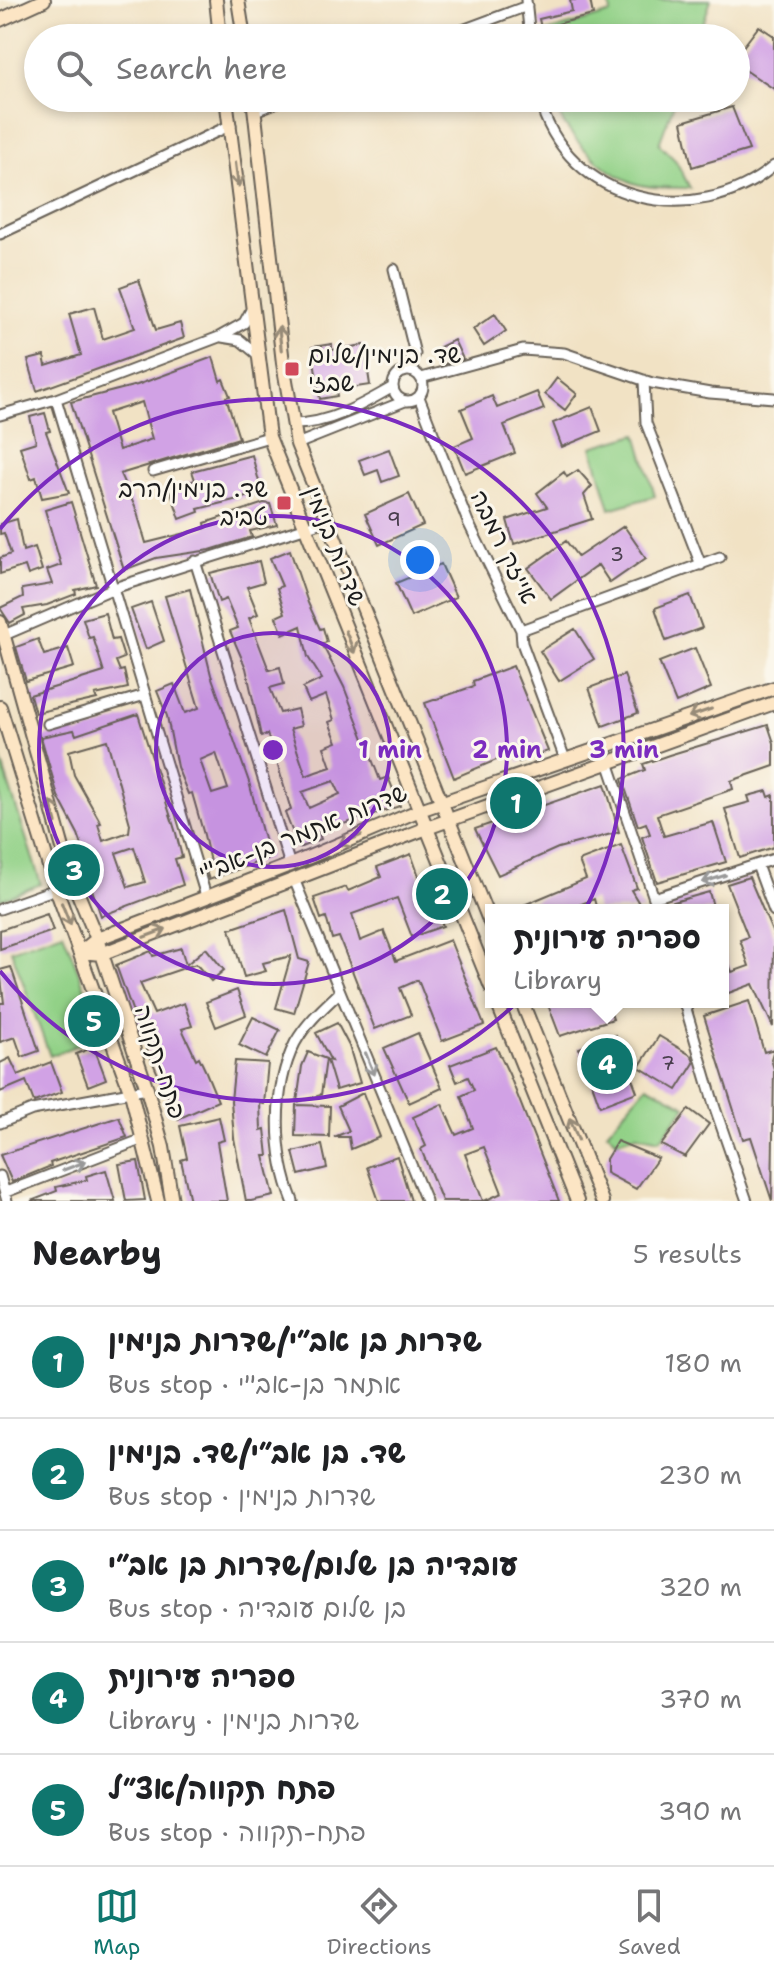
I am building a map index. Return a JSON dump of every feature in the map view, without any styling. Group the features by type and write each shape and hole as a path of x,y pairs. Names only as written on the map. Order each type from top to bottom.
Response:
{"main road":[{"path":"0,20 44,0"},
{"path":"216,0 219,24"},
{"path":"238,0 242,24"},
{"name":"שדרות בנימין","path":"229,112 269,437 303,528 485,972"},
{"name":"שדרות בנימין","path":"255,112 283,363 297,444 485,910"},
{"name":"פתח-תקווה","path":"0,622 71,877 97,939 147,1089 163,1147 172,1201"},
{"name":"שדרות אתמר בן-אב\"י","path":"81,952 97,939 290,865 420,810 774,688"},
{"path":"81,952 101,954 448,820 774,703"},
{"name":"פתח-תקווה","path":"0,707 56,889 131,1093 158,1201"},
{"path":"499,1008 577,1201"},
{"path":"524,1008 602,1201"}],"street":[{"path":"475,24 526,3 528,24"},
{"path":"544,112 550,126 572,158 596,178 635,197 662,202 721,197 757,181 774,166"},
{"path":"0,234 231,125"},
{"path":"394,269 415,354 404,372 395,378 393,387 396,396 405,401"},
{"path":"0,415 56,399 219,337 244,323 252,309"},
{"path":"219,337 240,340 257,354"},
{"path":"421,378 523,350 564,353 644,380 710,393 774,398"},
{"path":"297,444 419,397 423,388 421,378 414,372 404,372"},
{"path":"644,380 646,423 701,565"},
{"path":"293,424 314,424 362,405 393,387"},
{"name":"אייזק רמבה","path":"419,397 468,522 521,630 522,643 565,759"},
{"path":"56,399 206,896"},
{"path":"153,471 269,437"},
{"path":"2,636 114,588 326,521"},
{"path":"521,630 720,557"},
{"path":"195,561 290,865"},
{"path":"48,724 145,695"},
{"path":"608,762 656,904"},
{"path":"654,898 774,859"},
{"path":"757,865 774,911"},
{"path":"294,879 426,1201"},
{"path":"0,909 56,889"},
{"path":"293,1201 287,1186 279,1131 279,1096 296,1041 340,992"},
{"path":"686,1008 747,1201"},
{"path":"0,1123 32,1110 147,1089"},
{"path":"0,1176 6,1196 143,1139"}],"green space":[{"path":"609,0 711,0 703,24 574,24 611,13"},
{"path":"558,112 671,112 659,144 676,161 690,188 640,185 620,177 595,159 564,124"},
{"path":"637,434 655,496 610,509 592,447"},
{"path":"0,757 41,884 0,900"},
{"path":"63,932 103,1035 50,1056 11,950"},
{"path":"647,1085 686,1106 660,1140 636,1135 617,1141 607,1132"}],"building":[{"path":"570,0 590,0 593,15 557,24 540,24 539,19 572,11"},
{"path":"759,26 774,36 774,89 750,73 750,38"},
{"path":"715,112 734,112 749,150 692,167 682,122"},
{"path":"139,280 156,330 180,323 184,338 37,391 28,360 44,356 46,366 81,355 69,314 94,307 103,339 135,328 120,287"},
{"path":"495,314 506,331 484,346 473,329"},
{"path":"454,340 463,359 441,365 434,350"},
{"path":"332,344 332,350 364,345 370,385 336,390 337,396 320,399 312,347"},
{"path":"213,357 220,381 223,379 230,396 226,397 239,438 120,474 136,509 146,543 206,528 205,523 264,503 270,504 277,525 250,531 252,537 210,550 156,558 124,570 71,402 137,385","holes":["142,402 152,439 119,450 108,413"]},
{"path":"557,378 577,394 565,410 545,394"},
{"path":"537,392 544,409 504,425 515,453 465,473 454,446 473,438 461,409 492,396 497,408"},
{"path":"592,407 601,431 562,447 553,423"},
{"path":"45,413 50,431 46,432 69,493 42,498 36,477 31,479 20,447 36,442 30,417"},
{"path":"389,449 399,476 382,482 378,470 365,475 359,460"},
{"path":"252,455 262,493 198,509 199,512 180,519 170,489 195,480 192,471"},
{"path":"578,470 592,486 584,495 592,519 514,544 507,520 547,507 537,493 564,472 567,477"},
{"path":"409,494 423,525 379,545 365,514"},
{"path":"71,502 96,585 75,590 76,594 47,605 23,609 25,615 10,623 0,608 23,597 22,589 52,584 47,570 61,565 45,510"},
{"path":"17,519 23,551 35,547 42,570 28,575 25,566 0,574 0,558 11,554 4,533 0,534 0,524"},
{"path":"624,526 646,558 610,583 598,565 551,599 528,568 566,541 578,557"},
{"path":"290,550 308,603 320,629 323,628 327,642 322,644 344,687 380,780 388,777 400,806 318,832 321,839 299,848 285,813 291,810 277,763 267,734 261,736 246,668 230,631 238,628 226,599 219,602 210,573 259,561 264,582 247,587 258,614 249,618 269,670 280,667 284,684 270,688 280,713 297,709 301,726 290,729 306,776 331,767 324,747 337,742 329,722 334,720 326,695 309,702 303,688 322,679 308,657 301,626 283,634 276,617 285,613 277,588 282,586 270,558","holes":["334,781 340,794 309,808 302,792"]},
{"path":"441,564 456,597 411,617 396,583"},
{"path":"190,589 211,675 249,782 269,858 209,880 204,864 210,862 204,835 192,793 188,794 177,767 167,716 157,691 174,684 185,713 199,708 165,596","holes":["216,753 228,789 212,794 200,760"]},
{"path":"690,595 702,628 666,641 655,608"},
{"path":"151,602 164,641 146,649 131,609"},
{"path":"105,613 112,640 118,639 124,658 116,661 120,671 124,670 128,688 95,695 97,699 35,713 30,695 104,672 93,637 89,638 83,619"},
{"path":"575,629 594,659 559,681 540,651"},
{"path":"38,639 44,655 68,648 74,667 26,681 16,647"},
{"path":"695,648 711,688 676,703 659,662"},
{"path":"513,666 548,751 519,762 515,752 454,778 425,703 474,686 473,681"},
{"path":"624,675 638,713 603,726 589,688"},
{"path":"138,714 176,833 182,857 175,859 183,885 101,916 85,869 90,868 78,834 58,796 41,737 74,730 76,735","holes":["107,740 130,824 129,832 103,841 98,824 101,823 74,775 69,751","134,847 145,882 128,887 116,853"]},
{"path":"768,725 774,743 774,766 731,781 733,789 657,815 664,836 713,822 726,862 657,882 642,837 650,834 646,823 638,826 622,779 645,770 643,764"},
{"path":"605,784 619,832 558,848 498,875 475,829"},
{"path":"767,791 769,797 774,795 774,847 740,858 725,809 750,802 748,796"},
{"path":"621,845 637,888 631,890 639,904 595,904 594,899 581,904 526,904 586,879 579,861"},
{"path":"411,854 428,901 433,899 443,926 412,937 397,898 352,914 360,941 384,931 396,961 450,940 484,1025 442,1041 418,980 400,988 411,1015 375,1029 339,937 332,939 326,917 321,919 314,898 346,887 348,891 381,877 377,867"},
{"path":"749,877 774,936 773,1027 753,984 729,993 729,964 732,972 749,966 740,940 748,937 727,884"},
{"path":"709,892 712,904 670,904"},
{"path":"286,910 299,959 309,962 294,1013 276,1008 291,956 263,963 266,971 244,977 230,929"},
{"path":"47,914 53,931 0,949 0,930"},
{"path":"181,948 186,965 206,948 224,970 211,981 196,964 140,983 154,1014 184,1003 192,1026 182,1029 196,1059 199,1057 218,1101 178,1119 144,1043 116,965 151,951 153,956"},
{"path":"11,967 39,1051 22,1057 15,1037 0,1042 0,1003 4,1003 0,970"},
{"path":"237,990 246,1015 216,1027 206,1002"},
{"path":"749,1001 764,1052 774,1049 771,1059 774,1069 772,1201 751,1137 743,1139 704,1016"},
{"path":"549,1008 609,1008 613,1019 560,1036"},
{"path":"253,1017 280,1030 266,1058 239,1045"},
{"path":"337,1023 349,1046 360,1083 336,1090 327,1060 331,1061 316,1033"},
{"path":"418,1033 442,1088 409,1103 384,1048"},
{"path":"616,1035 637,1092 600,1106 579,1048"},
{"path":"659,1036 692,1056 694,1063 677,1090 639,1067"},
{"path":"94,1047 106,1079 88,1086 76,1054"},
{"path":"496,1047 559,1201 484,1201 502,1193 484,1147 465,1154 483,1201 442,1201 421,1149 426,1146 413,1117 442,1104 456,1135 473,1128 461,1096 474,1090 468,1077 457,1082 450,1065"},
{"path":"308,1052 326,1059 321,1095 297,1102 302,1066"},
{"path":"10,1058 18,1075 51,1062 62,1092 34,1102 26,1081 0,1092 0,1063"},
{"path":"235,1061 268,1063 264,1104 260,1103 261,1130 265,1129 268,1156 264,1156 274,1196 251,1201 246,1201 234,1138 231,1101"},
{"path":"363,1093 380,1137 351,1149 349,1137 334,1137 349,1131 338,1106"},
{"path":"296,1105 330,1106 329,1137 295,1136"},
{"path":"689,1109 709,1124 685,1157 661,1145"},
{"path":"119,1117 127,1137 50,1163 51,1166 12,1182 0,1155"},
{"path":"219,1117 224,1140 217,1142 227,1201 190,1201 181,1160 187,1158 180,1126"},
{"path":"617,1141 658,1158 636,1189 606,1173 606,1159"},
{"path":"322,1145 327,1168 299,1175 293,1152"},
{"path":"397,1156 411,1201 379,1201 367,1167"},
{"path":"138,1161 145,1200 126,1201 119,1164"},
{"path":"106,1170 115,1201 31,1201 57,1191 56,1187 87,1180 86,1176"}],"place":[{"name":"שד. בנימין/שלום שבזי","path":"292,369"},
{"name":"שד. בנימין/הרב טביב","path":"284,503"},
{"name":"שדרות בן אב״י/שדרות בנימין","path":"516,803"},
{"name":"עובדיה בן שלום/שדרות בן אב״י","path":"74,870"},
{"name":"שד. בן אב״י/שד. בנימין","path":"442,894"},
{"name":"פתח תקווה/אצ״ל","path":"94,1021"},
{"name":"ספריה עירונית","path":"607,1064"}]}
